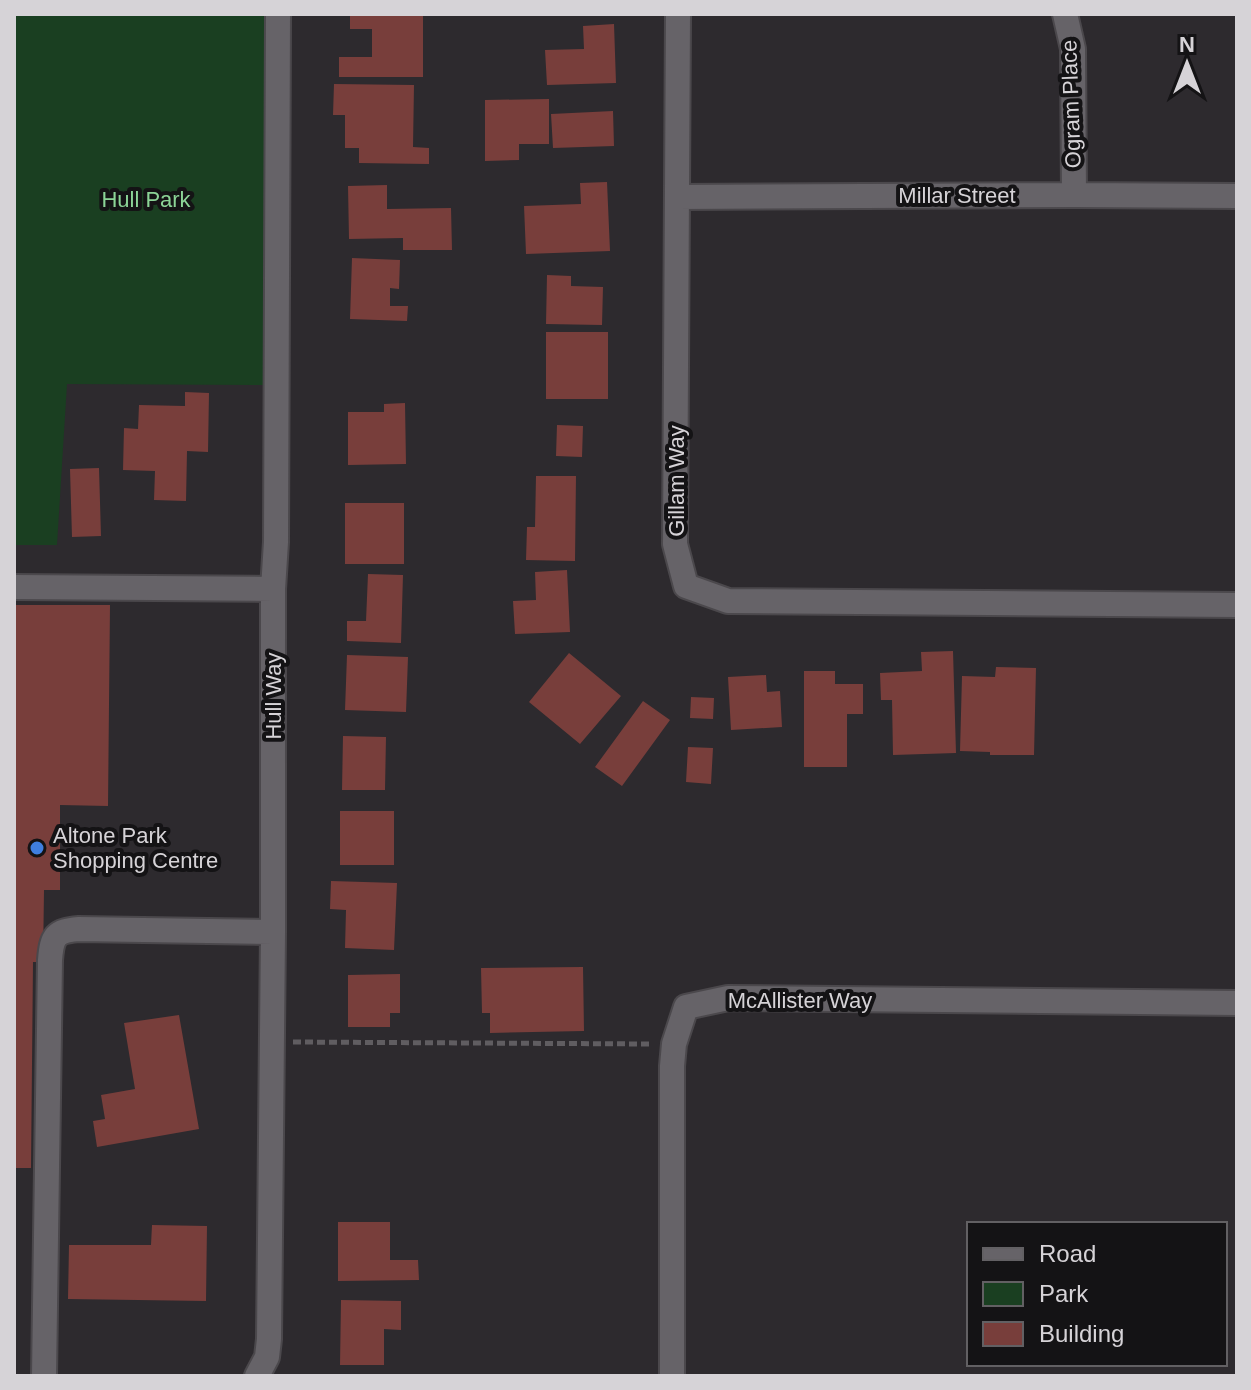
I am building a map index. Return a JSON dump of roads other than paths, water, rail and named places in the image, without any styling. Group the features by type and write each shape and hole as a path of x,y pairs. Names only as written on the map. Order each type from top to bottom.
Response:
{"street":[{"name":"Hull Way","path":"257,1376 267,1357 269,1339 278,14"},
{"name":"Gillam Way","path":"678,14 675,544 686,586 728,601 1237,605"},
{"name":"Ogram Place","path":"1065,14 1073,49 1074,195"},
{"name":"Millar Street","path":"677,197 1237,196"},
{"path":"14,587 273,589"},
{"path":"44,1376 50,960 53,941 57,934 79,929 273,932"},
{"name":"McAllister Way","path":"672,1376 672,1066 674,1044 686,1007 728,998 1237,1003"}],"place":[{"name":"Altone Park Shopping Centre","path":"37,848"}],"park label":[{"name":"Hull Park","path":"146,199"}]}
